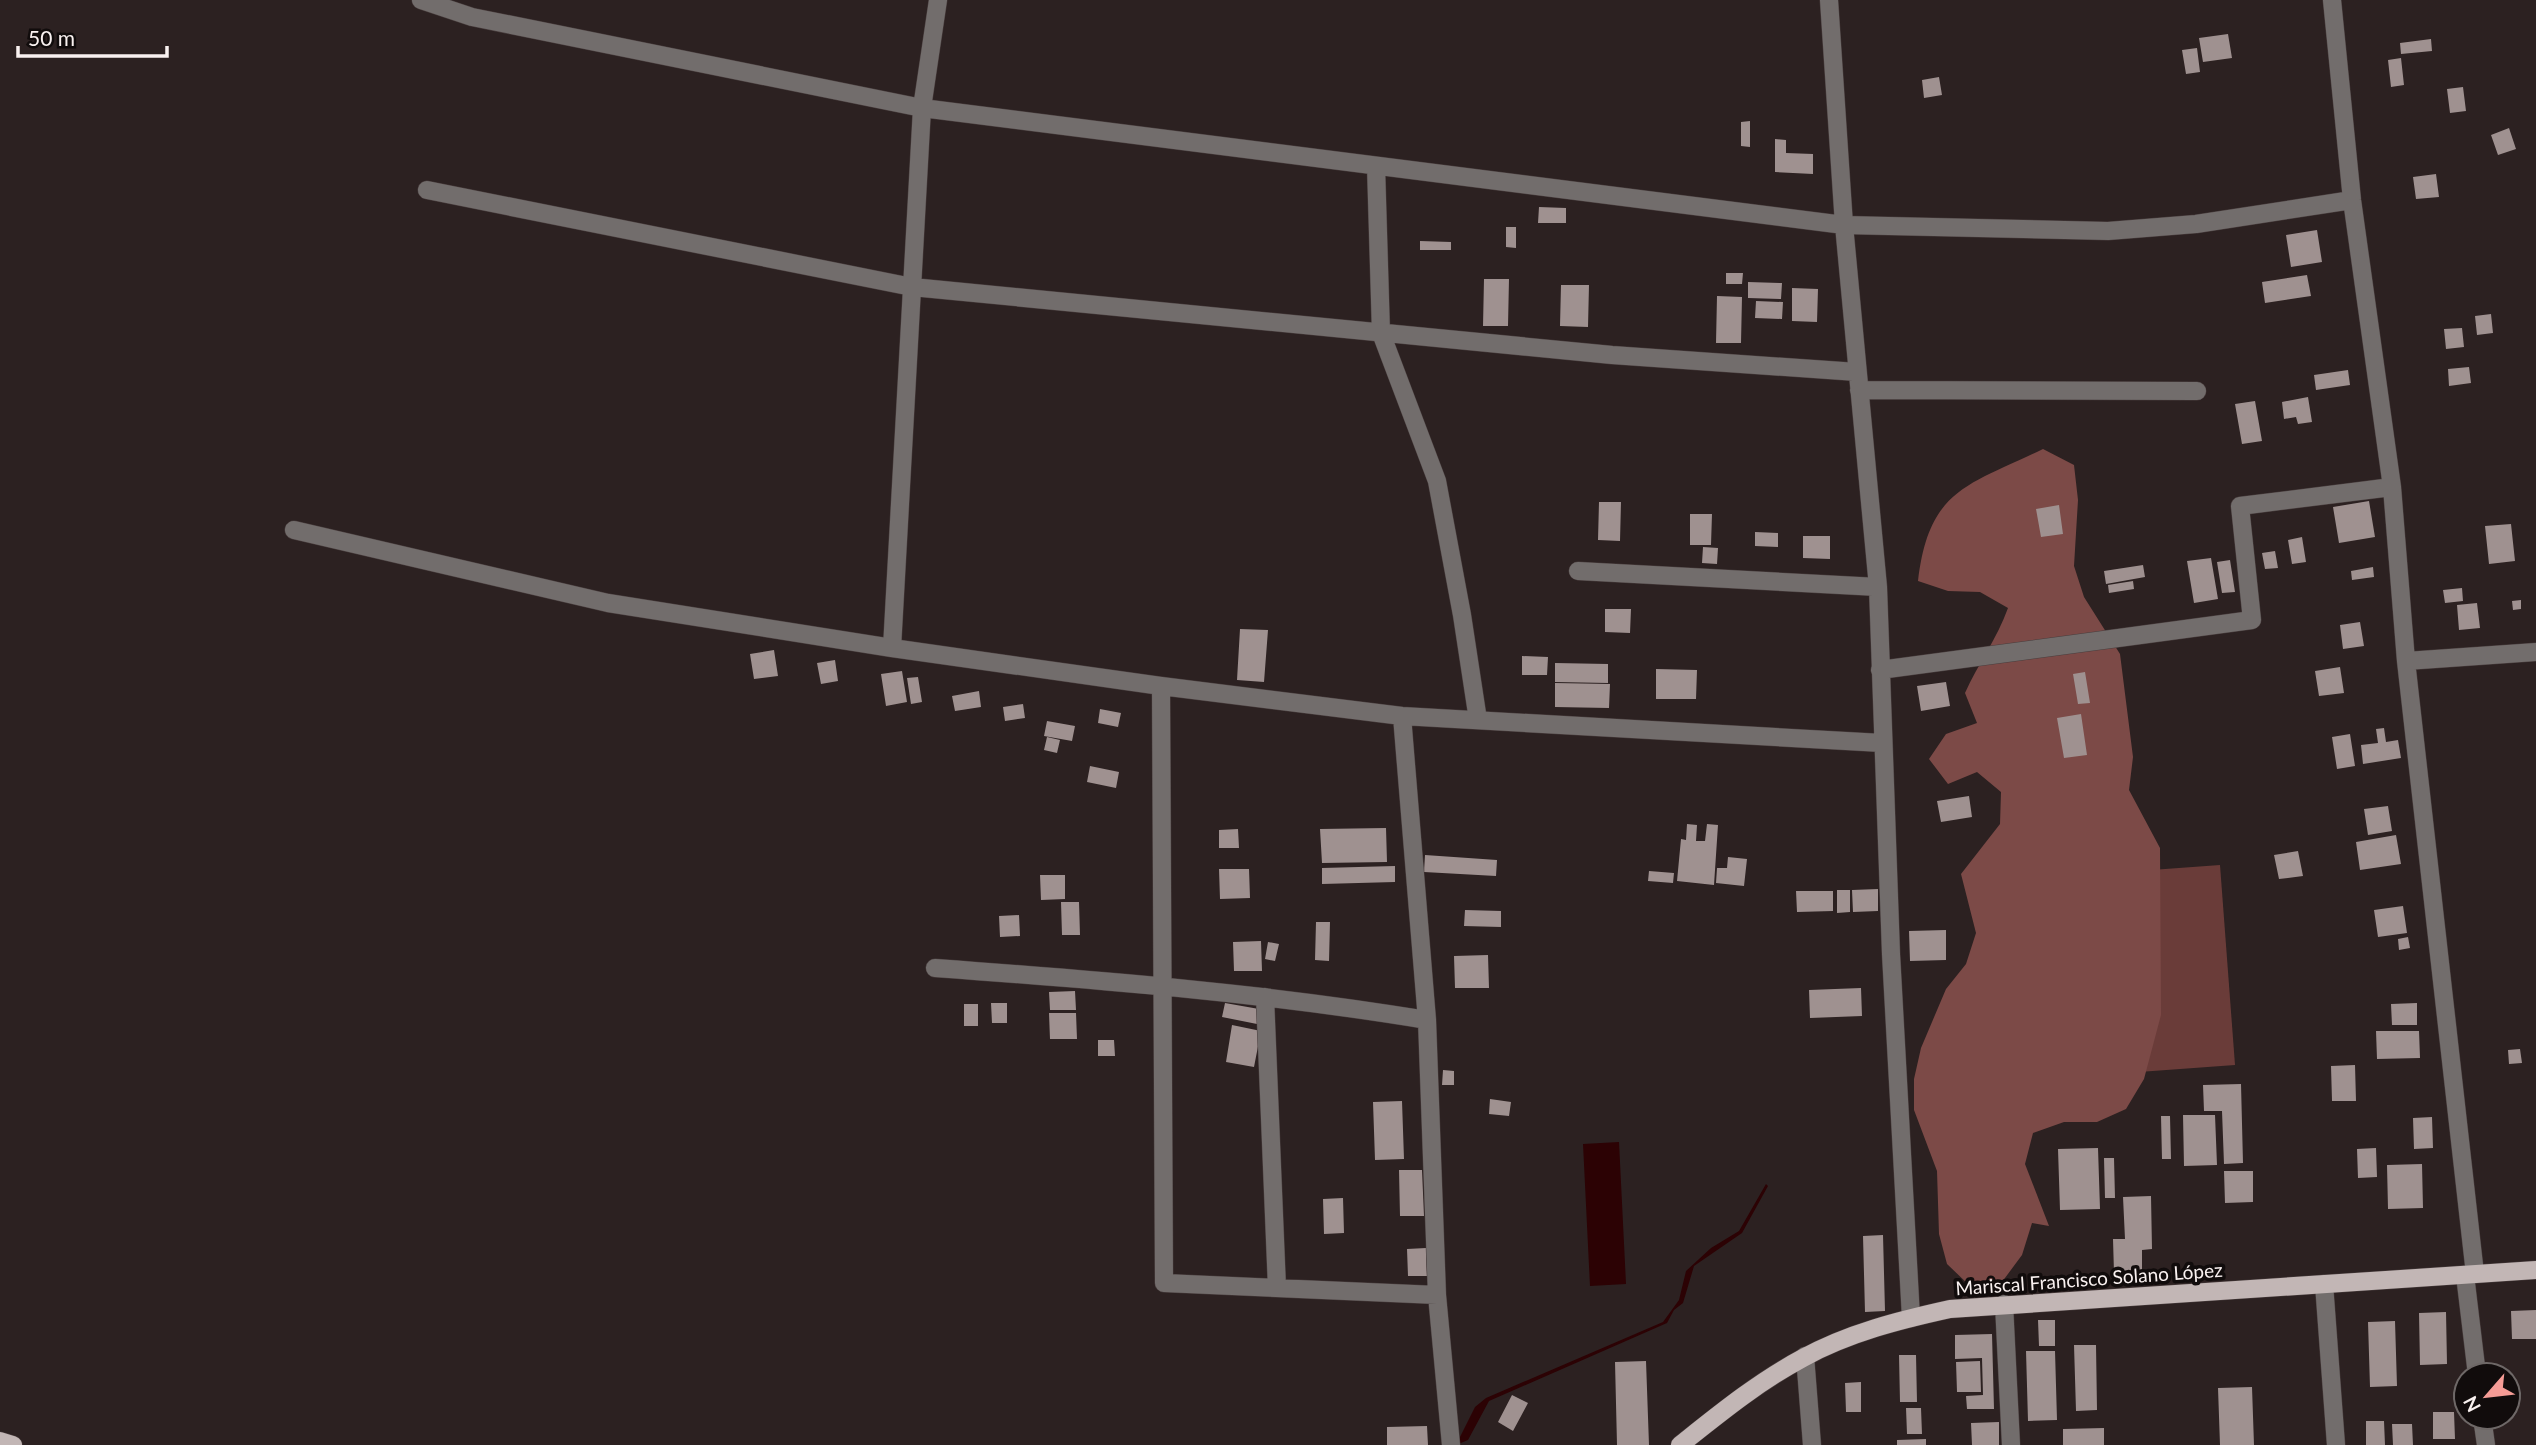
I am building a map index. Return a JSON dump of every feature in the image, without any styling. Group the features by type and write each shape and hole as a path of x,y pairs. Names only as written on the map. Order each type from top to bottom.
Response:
{"main road":[{"name":"Mariscal Francisco Solano López","path":"1680,1445 1748,1393 1805,1356 1840,1340 1950,1309 2536,1270"},
{"path":"0,1441 13,1445"}],"street":[{"path":"421,0 472,17 922,108 1844,225 2108,231 2196,224 2352,200"},
{"path":"891,648 922,108 938,0"},
{"path":"1829,0 1844,225 1878,587 1882,743 1911,1318"},
{"path":"2332,0 2352,200 2392,487 2406,661 2470,1274 2476,1361"},
{"path":"1376,166 1381,333 1437,481 1478,720"},
{"path":"427,190 912,287 1612,355 1857,372"},
{"path":"1858,390 2197,391"},
{"path":"1880,670 2252,620 2240,506 2392,487"},
{"path":"294,530 608,603 891,648 1161,686 1402,716 1882,743"},
{"path":"1578,572 1878,587"},
{"path":"2406,661 2536,652"},
{"path":"1161,686 1164,1283 1437,1295"},
{"path":"1402,716 1427,1020 1437,1295 1451,1445"},
{"path":"935,968 1162,985 1427,1020"},
{"path":"1265,997 1277,1288"},
{"path":"2324,1284 2336,1445"},
{"path":"2004,1304 2011,1445"},
{"path":"1805,1356 1812,1445"}],"shaded area":[{"path":"2043,449 2074,465 2078,500 2074,566 2084,597 2120,654 2133,757 2129,790 2160,848 2161,1015 2144,1079 2126,1109 2097,1122 2064,1122 2033,1133 2025,1164 2049,1226 2032,1223 2022,1255 2002,1282 1970,1286 1947,1264 1939,1234 1937,1171 1914,1110 1914,1079 1921,1048 1946,989 1966,964 1976,933 1961,874 2000,824 2001,792 1977,772 1948,784 1929,759 1946,734 1977,723 1965,693 2008,608 1980,592 1948,591 1918,581 1923,550 1932,526 1956,494 1993,472"},
{"path":"2220,865 2235,1065 2139,1072 2124,872"},
{"path":"1619,1142 1626,1284 1590,1286 1583,1144"},
{"path":"1766,1184 1768,1186 1742,1233 1694,1266 1683,1303 1674,1310 1667,1323 1489,1401 1468,1440 1456,1445 1475,1407 1486,1398 1663,1322 1679,1300 1686,1271 1711,1248 1739,1231"}],"building":[{"path":"2228,34 2232,58 2203,62 2199,38"},
{"path":"2431,39 2432,51 2401,54 2400,43"},
{"path":"2197,48 2200,72 2186,74 2182,50"},
{"path":"2401,58 2404,85 2391,87 2388,60"},
{"path":"1939,77 1942,95 1924,98 1922,80"},
{"path":"2463,87 2466,111 2450,113 2447,89"},
{"path":"1750,121 1750,147 1741,146 1741,122"},
{"path":"2509,128 2516,149 2498,155 2491,135"},
{"path":"1775,139 1786,140 1786,153 1813,154 1813,174 1775,172"},
{"path":"2436,174 2439,197 2416,199 2413,177"},
{"path":"1539,207 1566,208 1566,223 1538,223"},
{"path":"1506,227 1516,227 1516,248 1506,247"},
{"path":"2317,230 2322,262 2291,267 2286,235"},
{"path":"1420,241 1451,242 1451,250 1420,250"},
{"path":"1726,273 1743,273 1742,284 1726,284"},
{"path":"2307,275 2311,296 2265,303 2262,282"},
{"path":"1484,279 1509,279 1508,326 1483,326"},
{"path":"1748,282 1782,283 1781,299 1748,298"},
{"path":"1561,285 1589,285 1588,327 1560,326"},
{"path":"1792,288 1818,289 1817,322 1792,321"},
{"path":"1717,296 1742,297 1741,343 1716,343"},
{"path":"1756,301 1783,302 1782,319 1755,318"},
{"path":"2491,314 2493,333 2477,335 2475,316"},
{"path":"2462,328 2464,347 2446,349 2444,329"},
{"path":"2469,367 2471,383 2449,386 2448,369"},
{"path":"2348,370 2350,385 2316,390 2314,375"},
{"path":"2308,397 2312,422 2298,424 2296,417 2284,419 2282,402"},
{"path":"2255,401 2262,441 2242,444 2235,404"},
{"path":"2369,501 2375,537 2339,543 2333,507"},
{"path":"1599,502 1621,502 1620,541 1598,540"},
{"path":"2059,505 2063,534 2041,537 2036,509"},
{"path":"1690,514 1712,514 1711,545 1690,545"},
{"path":"2511,524 2515,561 2489,564 2485,526"},
{"path":"1755,532 1778,533 1778,547 1755,546"},
{"path":"1803,536 1830,536 1830,559 1803,558"},
{"path":"2302,537 2306,562 2292,564 2288,540"},
{"path":"1703,547 1718,548 1717,564 1702,563"},
{"path":"2275,551 2278,568 2265,569 2262,553"},
{"path":"2211,558 2218,599 2194,603 2187,561"},
{"path":"2230,560 2235,592 2222,593 2217,562"},
{"path":"2143,565 2145,577 2106,584 2104,571"},
{"path":"2373,567 2374,577 2352,580 2351,571"},
{"path":"2133,581 2134,589 2109,593 2108,585"},
{"path":"2462,588 2463,601 2445,603 2443,590"},
{"path":"2521,600 2521,609 2513,610 2512,601"},
{"path":"2477,603 2480,628 2459,630 2457,605"},
{"path":"1605,609 1631,609 1630,633 1605,632"},
{"path":"2360,622 2364,646 2343,649 2340,625"},
{"path":"1240,629 1268,630 1264,682 1237,680"},
{"path":"774,650 778,676 754,679 750,654"},
{"path":"1522,656 1548,657 1547,675 1522,675"},
{"path":"835,660 838,681 821,684 817,663"},
{"path":"1555,663 1608,664 1608,683 1555,682"},
{"path":"2340,667 2344,693 2319,696 2315,671"},
{"path":"1656,669 1697,670 1696,699 1656,699"},
{"path":"902,671 907,702 886,706 881,674"},
{"path":"2085,672 2090,703 2078,704 2073,674"},
{"path":"918,677 922,702 911,704 907,678"},
{"path":"1946,682 1950,706 1921,711 1917,686"},
{"path":"1555,683 1610,684 1609,708 1555,707"},
{"path":"979,691 981,707 955,711 952,696"},
{"path":"1023,704 1025,718 1005,721 1003,707"},
{"path":"1100,709 1121,713 1118,727 1098,723"},
{"path":"2081,714 2087,755 2064,758 2057,718"},
{"path":"1047,721 1075,726 1072,741 1044,736"},
{"path":"2384,728 2386,742 2398,740 2401,758 2363,764 2361,745 2378,743 2376,729"},
{"path":"2350,734 2355,766 2337,769 2332,737"},
{"path":"1047,737 1060,740 1057,753 1044,750"},
{"path":"1090,766 1119,772 1116,788 1087,782"},
{"path":"1969,796 1972,817 1941,822 1937,801"},
{"path":"2388,806 2392,831 2368,835 2364,809"},
{"path":"1687,824 1697,825 1696,841 1705,841 1707,824 1718,825 1714,885 1677,881 1681,839 1686,840"},
{"path":"1386,828 1387,862 1322,863 1320,829"},
{"path":"1238,829 1239,848 1219,848 1219,830"},
{"path":"2396,835 2401,864 2360,870 2356,842"},
{"path":"2298,851 2303,876 2279,879 2274,855"},
{"path":"1425,855 1497,860 1496,876 1424,872"},
{"path":"1728,857 1747,859 1744,886 1716,883 1717,868 1727,868"},
{"path":"1395,866 1395,882 1322,884 1322,868"},
{"path":"1219,869 1249,869 1250,898 1220,899"},
{"path":"1649,871 1674,873 1673,883 1648,881"},
{"path":"1040,875 1065,875 1065,899 1041,900"},
{"path":"1878,889 1878,911 1853,912 1852,890"},
{"path":"1837,890 1850,890 1850,912 1837,913"},
{"path":"1796,891 1833,891 1833,911 1797,912"},
{"path":"1061,902 1079,902 1080,935 1062,935"},
{"path":"2403,906 2407,933 2378,937 2374,910"},
{"path":"1465,910 1501,911 1501,927 1464,926"},
{"path":"1019,915 1020,936 1000,937 999,916"},
{"path":"1316,922 1330,922 1329,961 1315,960"},
{"path":"1946,930 1946,960 1910,961 1909,931"},
{"path":"2408,937 2410,948 2399,950 2398,939"},
{"path":"1261,941 1262,971 1234,971 1233,942"},
{"path":"1268,942 1279,944 1275,961 1265,959"},
{"path":"1488,955 1489,988 1455,988 1454,956"},
{"path":"1861,988 1862,1016 1810,1018 1809,990"},
{"path":"1075,991 1076,1010 1050,1010 1049,992"},
{"path":"991,1003 1007,1003 1007,1023 992,1023"},
{"path":"1225,1003 1259,1009 1257,1024 1222,1017"},
{"path":"2417,1003 2417,1025 2392,1025 2391,1004"},
{"path":"964,1004 978,1004 978,1026 964,1026"},
{"path":"1049,1013 1076,1013 1077,1039 1050,1039"},
{"path":"1232,1025 1261,1031 1254,1067 1226,1062"},
{"path":"2376,1031 2419,1031 2420,1058 2377,1059"},
{"path":"1098,1040 1114,1040 1115,1056 1098,1056"},
{"path":"2520,1049 2522,1063 2509,1064 2508,1050"},
{"path":"2355,1065 2356,1101 2332,1101 2331,1066"},
{"path":"1443,1070 1454,1071 1454,1085 1442,1085"},
{"path":"2241,1084 2243,1163 2224,1164 2222,1111 2204,1111 2203,1085"},
{"path":"1490,1099 1511,1102 1509,1116 1489,1114"},
{"path":"1402,1101 1404,1159 1375,1160 1373,1102"},
{"path":"2183,1115 2215,1115 2217,1165 2184,1166"},
{"path":"2161,1116 2170,1116 2171,1159 2162,1159"},
{"path":"2432,1117 2433,1148 2414,1149 2413,1118"},
{"path":"2098,1148 2100,1209 2060,1210 2058,1149"},
{"path":"2376,1148 2377,1177 2358,1178 2357,1149"},
{"path":"2104,1158 2114,1158 2115,1198 2105,1198"},
{"path":"2422,1164 2423,1208 2388,1209 2387,1165"},
{"path":"1399,1170 1422,1170 1424,1216 1400,1216"},
{"path":"2224,1171 2253,1171 2253,1202 2225,1203"},
{"path":"2151,1196 2152,1249 2142,1250 2142,1272 2114,1273 2113,1239 2125,1239 2123,1197"},
{"path":"1343,1198 1344,1233 1324,1234 1323,1199"},
{"path":"1883,1235 1885,1311 1865,1312 1863,1236"},
{"path":"1426,1248 1427,1276 1408,1276 1407,1249"},
{"path":"2536,1310 2536,1339 2512,1339 2511,1311"},
{"path":"2446,1312 2447,1364 2420,1365 2419,1313"},
{"path":"2038,1320 2055,1320 2055,1346 2039,1346"},
{"path":"2395,1321 2397,1386 2370,1387 2368,1322"},
{"path":"1992,1334 1994,1409 1967,1409 1966,1396 1983,1395 1982,1358 1955,1359 1955,1335"},
{"path":"2074,1345 2096,1345 2097,1410 2076,1411"},
{"path":"2026,1351 2055,1351 2057,1420 2028,1421"},
{"path":"1899,1355 1916,1355 1917,1402 1900,1402"},
{"path":"1646,1361 1649,1445 1617,1445 1615,1362"},
{"path":"1980,1361 1981,1392 1957,1392 1956,1362"},
{"path":"1861,1382 1861,1412 1846,1412 1845,1383"},
{"path":"2252,1387 2254,1445 2220,1445 2218,1388"},
{"path":"1512,1395 1528,1403 1513,1431 1498,1422"},
{"path":"1906,1408 1921,1408 1922,1434 1907,1434"},
{"path":"2433,1412 2452,1412 2455,1439 2433,1439"},
{"path":"2366,1421 2384,1421 2385,1445 2366,1445"},
{"path":"1999,1422 1999,1445 1972,1445 1971,1423"},
{"path":"2392,1424 2412,1424 2413,1445 2393,1445"},
{"path":"1427,1426 1428,1445 1387,1445 1387,1427"},
{"path":"2104,1428 2104,1445 2063,1445 2063,1429"},
{"path":"1926,1439 1926,1445 1897,1445 1897,1440"}]}
